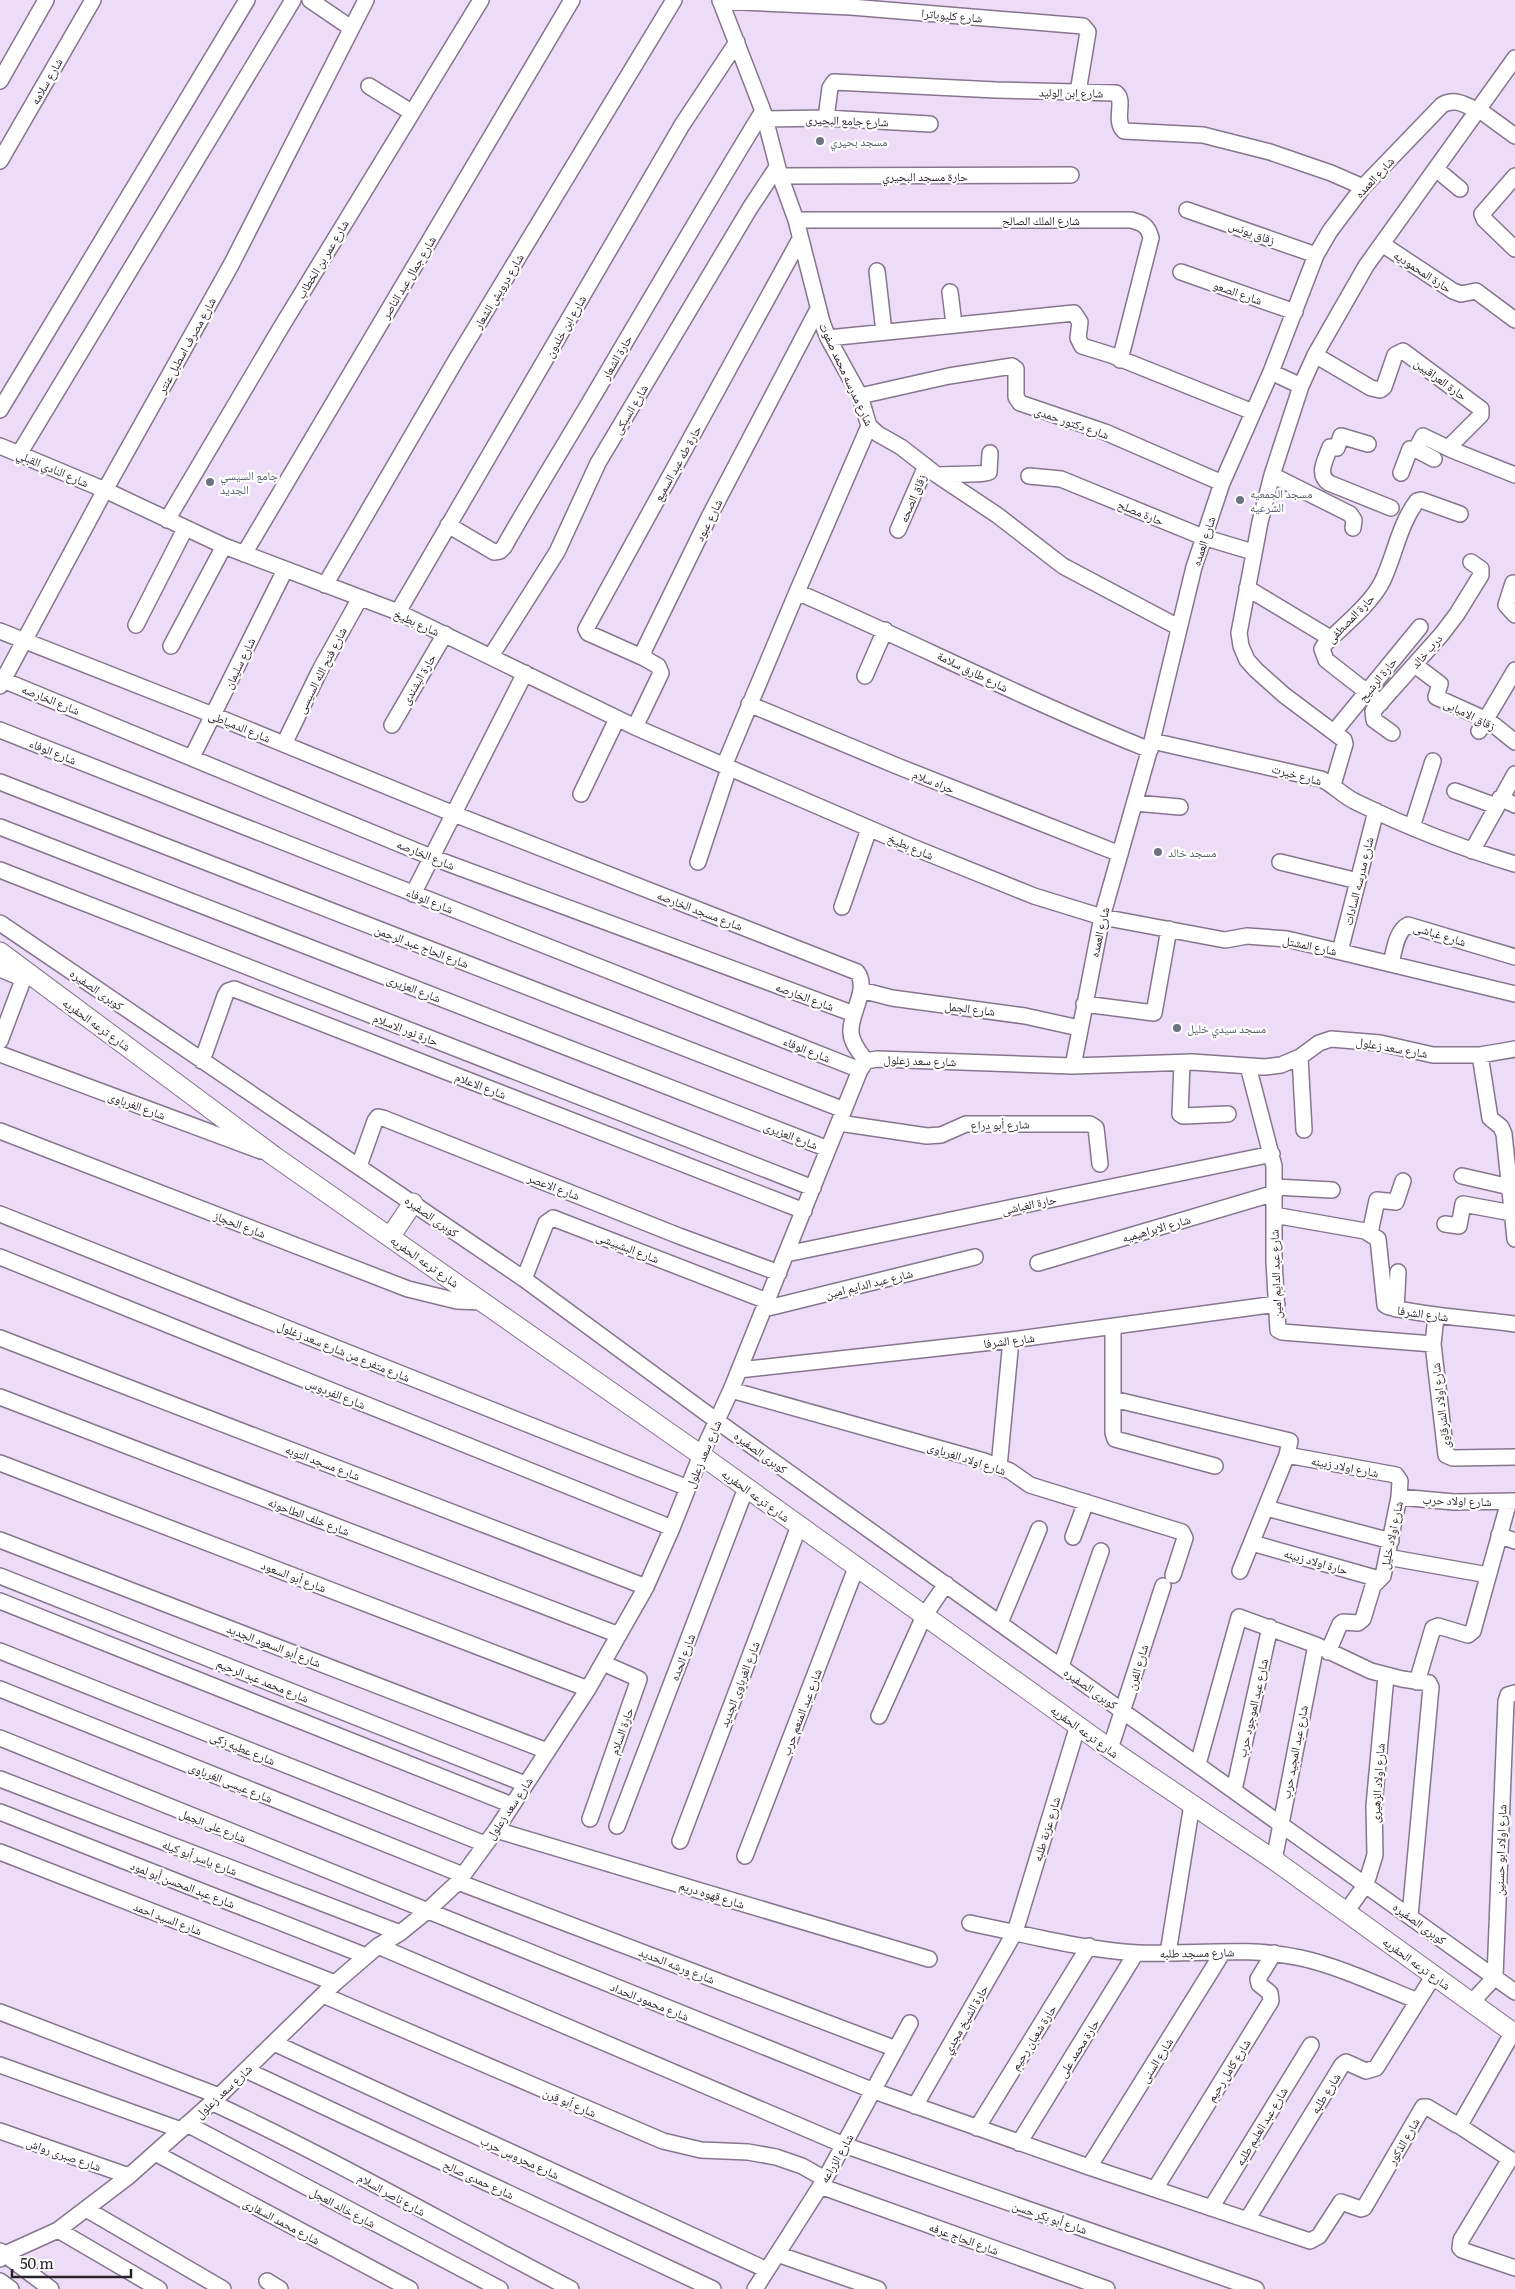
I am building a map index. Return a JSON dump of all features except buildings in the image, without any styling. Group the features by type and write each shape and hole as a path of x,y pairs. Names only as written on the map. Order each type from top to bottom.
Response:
{"street":[{"path":"0,80 46,0"},
{"name":"شارع سلامه","path":"0,161 93,0"},
{"path":"0,410 248,0"},
{"path":"19,454 293,0"},
{"path":"310,0 351,28"},
{"name":"شارع مصرف اسطبل عنتر","path":"2,683 105,490 231,265 366,0"},
{"name":"شارع عمر بن الخطاب","path":"167,520 411,112 481,0"},
{"name":"شارع جمال عبد الناصر","path":"244,554 572,0"},
{"name":"شارع درويش الشعار","path":"325,585 456,360 674,0"},
{"name":"شارع كليوباترا","path":"720,0 895,5 1083,26 1088,32 1078,92"},
{"name":"شارع مدرسه محمد صفوت","path":"720,0 763,115 779,172 796,220 818,309 828,338 860,396 869,426 997,515 1063,566 1178,627"},
{"name":"شارع ابن خلدون","path":"398,612 682,125 737,42"},
{"path":"1333,784 1345,742 1284,695 1247,660 1241,646 1239,633 1253,552 1272,476 1301,386 1315,355 1366,266 1515,58"},
{"name":"شارع ابن الوليد","path":"826,118 830,88 834,82 1118,94 1118,121 1124,131 1203,135 1270,152 1332,173 1363,188"},
{"path":"369,86 411,112"},
{"name":"شارع العمده","path":"1073,1066 1102,917 1151,745 1178,627 1204,537 1222,483 1271,372 1316,255 1346,208 1442,105 1457,101 1477,110 1515,136"},
{"name":"شارع جامع البحيرى","path":"763,115 930,124"},
{"name":"حارة الشعار","path":"448,525 494,552 500,551 504,546 687,235 763,115"},
{"path":"1436,169 1460,189"},
{"name":"حارة مسجد البحيري","path":"779,172 1071,175"},
{"name":"شارع السبكى","path":"491,656 556,552 598,463 750,208 779,172"},
{"path":"1515,176 1482,214 1484,219 1515,249"},
{"name":"زقاق يونس","path":"1188,210 1316,255"},
{"name":"شارع الملك الصالح","path":"796,220 1131,220 1141,222 1148,228 1150,238 1120,360"},
{"name":"حارة طه عبد السميع","path":"644,658 588,633 586,629 800,238"},
{"name":"حارة المحموديه","path":"1382,244 1454,291 1461,294 1476,291 1515,320"},
{"path":"877,271 884,332"},
{"name":"شارع الصعو","path":"1180,272 1295,312"},
{"path":"950,292 954,324"},
{"name":"شارع عبود","path":"644,658 644,650 709,518 818,309"},
{"path":"828,338 1074,313 1078,316 1080,322 1078,338 1082,346 1253,412"},
{"name":"حارة العراقيين","path":"1315,355 1371,388 1380,390 1384,387 1395,355 1403,351 1481,409 1481,415 1452,444 1452,450"},
{"name":"شارع دكتور حمدى","path":"860,396 941,378 1012,366 1016,369 1016,397 1020,403 1105,432 1222,483"},
{"path":"1271,372 1301,386"},
{"path":"698,862 726,767 749,704 869,426"},
{"path":"1368,444 1341,436 1337,448 1330,447 1322,476 1329,483 1391,508"},
{"path":"1415,449 1423,436 1452,450 1515,475"},
{"name":"شارع النادي القبلي","path":"0,446 105,490"},
{"path":"1402,473 1410,449 1415,449 1434,459"},
{"path":"931,470 985,474 989,472 990,453"},
{"name":"زقاق الصحه","path":"898,530 931,470"},
{"name":"حارة مصلح","path":"1029,476 1061,479 1204,537 1253,552"},
{"path":"1272,476 1352,517 1353,528"},
{"path":"1322,500 1329,483"},
{"name":"شارع بطيخ","path":"105,490 224,546 398,612 617,719 869,829 1034,896 1102,917"},
{"name":"حارة المصطفى","path":"1380,703 1323,655 1322,649 1330,638 1368,601 1381,584 1397,540 1416,501 1422,500 1460,514"},
{"path":"136,625 185,529"},
{"path":"171,646 224,546"},
{"name":"درب خالد","path":"1380,703 1415,665 1457,614 1481,575 1481,569 1472,562"},
{"name":"شارع سليمان","path":"192,757 285,570"},
{"path":"1513,582 1506,605 1515,615"},
{"path":"1247,588 1330,638"},
{"name":"شارع طارق سلامة","path":"797,592 885,630 1060,712 1151,745"},
{"name":"شارع فتح الله السيسى","path":"284,744 320,670 360,598"},
{"name":"حارة الرشيح","path":"1334,732 1420,627"},
{"path":"864,676 885,630"},
{"name":"شارع الدمياطى","path":"0,631 213,715 454,814"},
{"name":"حارة البشندى","path":"392,725 445,634"},
{"path":"635,727 661,674 658,666 644,658"},
{"name":"زقاق الامبابى","path":"1415,665 1440,684 1436,698 1483,726 1515,742"},
{"path":"1483,726 1515,670"},
{"path":"413,894 525,673"},
{"name":"شارع الخارصه","path":"2,683 192,757 432,857 854,1014"},
{"path":"1380,703 1373,711 1372,716 1374,720 1392,733"},
{"name":"حراه سلام","path":"749,704 906,770 1120,854"},
{"path":"581,794 617,719"},
{"name":"شارع الوفاء","path":"0,730 413,894 863,1066"},
{"name":"شارع خيرت","path":"1151,745 1305,775 1333,784 1354,801 1412,828 1472,851 1515,864"},
{"path":"1412,828 1433,762"},
{"path":"1472,851 1515,774"},
{"name":"شارع الحاج عبد الرحمن","path":"0,782 841,1117"},
{"path":"1455,791 1515,805"},
{"path":"1135,803 1180,807"},
{"name":"شارع مدرسه السادات","path":"1340,951 1376,811"},
{"name":"شارع مسجد الخارصه","path":"454,814 858,972 862,984 860,990"},
{"name":"شارع العزيرى","path":"0,826 828,1149"},
{"path":"842,908 869,829"},
{"path":"1280,862 1358,881"},
{"name":"حارة نور الاسلام","path":"0,870 813,1188"},
{"name":"شارع المشتل","path":"1102,917 1225,940 1247,936 1266,936 1340,951 1515,994"},
{"name":"كوبرى الصفيره","path":"0,923 524,1279 717,1421 1515,1992"},
{"name":"شارع غباشى","path":"1390,964 1402,927 1408,925 1515,957"},
{"path":"1084,1004 1149,1014 1155,1011 1169,929"},
{"name":"شارع ترعه الحفريه","path":"0,952 25,976 274,1156 701,1454 856,1568 1110,1749 1274,1860 1514,2033"},
{"path":"0,969 25,976 2,1032"},
{"name":"شارع الاعلام","path":"202,1061 225,996 228,991 234,989 804,1211"},
{"path":"860,990 851,1032 863,1066"},
{"name":"شارع الجمل","path":"860,990 892,998 1025,1016 1079,1028"},
{"name":"شارع سعد زعلول","path":"2,2255 58,2230 129,2176 215,2099 366,1956 378,1946 400,1933 426,1912 460,1878 496,1830 588,1689 646,1587 701,1454 731,1390 863,1066 877,1059 1073,1066 1182,1063 1248,1066 1281,1065 1300,1057 1319,1043 1332,1039 1380,1043 1425,1054 1480,1055 1515,1049"},
{"name":"شارع الغرباوى","path":"0,1054 274,1156"},
{"path":"1480,1055 1490,1118 1503,1130 1504,1134 1515,1239"},
{"path":"1300,1057 1304,1130"},
{"path":"1182,1063 1180,1114 1183,1116 1228,1114"},
{"name":"شارع عبد الدايم امين","path":"1248,1066 1272,1154 1275,1190 1277,1327 1282,1332 1433,1344"},
{"name":"شارع الاعصر","path":"359,1166 375,1121 378,1117 383,1118 679,1236 779,1273"},
{"name":"شارع أبو دراع","path":"841,1117 927,1136 941,1134 966,1124 1090,1124 1096,1128 1100,1164"},
{"name":"شارع الحجاز","path":"0,1131 408,1290 457,1301 483,1302"},
{"name":"حارة الغباشى","path":"786,1254 1272,1154"},
{"path":"1462,1176 1512,1200"},
{"path":"1274,1215 1370,1233 1377,1200 1396,1202 1402,1182"},
{"name":"شارع الابراهيميه","path":"1038,1263 1275,1190 1332,1190"},
{"path":"1445,1224 1459,1226 1464,1204 1512,1200"},
{"path":"390,1237 413,1203"},
{"name":"شارع متفرع من شارع سعد زغلول","path":"0,1214 688,1488"},
{"name":"شارع البشبيشى","path":"524,1279 546,1223 553,1218 766,1305"},
{"name":"شارع الشرفا","path":"1370,1233 1378,1239 1385,1305 1396,1309 1436,1316 1474,1318 1515,1324"},
{"name":"شارع الفردوس","path":"0,1257 672,1528"},
{"name":"شارع عبد الدايم امين","path":"766,1305 975,1257"},
{"path":"1396,1309 1398,1272"},
{"name":"شارع الشرفا","path":"739,1370 1010,1340 1277,1304"},
{"name":"شارع اولاد الشرقاوى","path":"1436,1316 1433,1344 1446,1455 1453,1458 1515,1457"},
{"path":"1114,1327 1113,1399 1115,1439 1215,1466"},
{"name":"شارع مسجد التوبه","path":"0,1338 646,1587"},
{"path":"999,1466 1010,1340"},
{"name":"شارع اولاد الغرباوى","path":"731,1390 999,1466 1030,1485 1182,1532 1185,1538 1168,1581"},
{"name":"شارع خلف الطاحونه","path":"0,1397 619,1634"},
{"path":"1113,1399 1291,1442 1240,1571"},
{"name":"شارع اولاد زبينه","path":"1287,1455 1396,1475 1400,1480"},
{"name":"شارع أبو السعود","path":"0,1463 588,1689"},
{"name":"شارع اولاد خليل","path":"1322,1649 1340,1624 1343,1622 1358,1623 1363,1618 1374,1586 1383,1576 1399,1498 1400,1480"},
{"name":"شارع الحده","path":"617,1826 746,1488"},
{"name":"شارع اولاد حرب","path":"1399,1498 1454,1502 1512,1501"},
{"path":"1417,1682 1433,1628 1438,1626 1468,1635 1471,1634 1499,1535 1512,1501"},
{"path":"1073,1537 1086,1502"},
{"path":"1266,1508 1391,1541"},
{"name":"شارع الغرباوى الجديد","path":"680,1841 799,1526"},
{"path":"1000,1623 1039,1529"},
{"path":"1499,1535 1515,1541"},
{"name":"شارع أبو السعود الجديد","path":"0,1540 547,1751"},
{"name":"حارة اولاد زبينه","path":"1252,1543 1380,1579"},
{"path":"1061,1666 1101,1551"},
{"path":"1388,1557 1488,1575"},
{"name":"شارع عبد المنعم حرب","path":"745,1856 856,1568"},
{"name":"شارع محمد عبد الرحيم","path":"0,1576 526,1784"},
{"name":"شارع الفرن","path":"1110,1749 1168,1581"},
{"path":"878,1716 924,1616 946,1584"},
{"path":"0,1601 512,1805"},
{"path":"1198,1764 1238,1619 1242,1617 1386,1676 1427,1682 1431,1687 1410,1916"},
{"name":"شارع عبد الموجود حرب","path":"1234,1790 1270,1627"},
{"name":"شارع عبد المجيد حرب","path":"1274,1860 1280,1823 1322,1649"},
{"name":"شارع عطيه زكى","path":"0,1652 485,1844"},
{"name":"حارة السلام","path":"590,1819 638,1681 636,1676 603,1663"},
{"name":"شارع اولاد الزهيرى","path":"1346,1912 1366,1884 1375,1854 1374,1806 1386,1676"},
{"name":"شارع عيسى الغرباوى","path":"0,1689 460,1878"},
{"name":"شارع اولاد ابو حسنين","path":"1495,1977 1506,1700 1508,1695 1514,1693"},
{"name":"شارع عزبة طلبه","path":"1015,1932 1078,1725"},
{"name":"شارع على الجمل","path":"0,1738 426,1912"},
{"name":"شارع ياسر أبو كيله","path":"0,1779 400,1933"},
{"path":"1168,1953 1192,1804"},
{"name":"شارع عبد المحسن أبو لمود","path":"0,1812 366,1956"},
{"name":"شارع قهوه دريم","path":"496,1830 929,1959"},
{"name":"شارع السيد احمد","path":"0,1852 335,1984"},
{"name":"شارع ورشه الحديد","path":"460,1878 896,2049"},
{"name":"شارع محمود الحداد","path":"426,1912 914,2106 1307,2240"},
{"name":"شارع مسجد طلبه","path":"970,1923 1136,1953 1274,1953 1302,1958 1330,1967 1418,2001"},
{"name":"حارة الشيخ مجدي","path":"914,2106 1015,1932"},
{"name":"شارع أبو بكر حسن","path":"378,1946 844,2145 1256,2289"},
{"name":"حارة شعبان رحيم","path":"977,2128 1089,1946"},
{"name":"شارع السنى","path":"1089,2167 1223,1952"},
{"name":"حارة محمد على","path":"1019,2143 1136,1953"},
{"name":"شارع كامل رحيم","path":"1155,2189 1271,2001 1272,1995 1259,1984 1258,1979 1274,1953"},
{"name":"شارع طلبه","path":"1247,2220 1342,2065 1346,2062 1366,2071 1376,2068 1434,1975"},
{"path":"1472,2002 1495,1977"},
{"name":"شارع أبو قرن","path":"323,1995 663,2142 701,2150 748,2152 776,2157 802,2166 823,2183"},
{"name":"شارع ناصر السلام","path":"0,2012 215,2099 314,2151 445,2224 571,2289"},
{"name":"شارع الزراعه","path":"757,2288 823,2183 910,2024"},
{"path":"1514,2033 1458,2125 1510,2159 1461,2240 1460,2248 1515,2268"},
{"name":"شارع محروس حرب","path":"274,2043 767,2270"},
{"name":"شارع عبد العليم طلبه","path":"1211,2208 1310,2045"},
{"name":"شارع خالد العجل","path":"0,2065 184,2127 500,2289"},
{"name":"شارع حمدى صالح","path":"246,2070 713,2289"},
{"name":"شارع الذكور","path":"1307,2240 1316,2239 1341,2202 1361,2209 1364,2208 1423,2107 1427,2107 1458,2125"},
{"name":"شارع صبرى رواش","path":"0,2131 129,2176"},
{"name":"شارع محمد السقارى","path":"155,2153 410,2289"},
{"name":"شارع الحاج عرفه","path":"823,2183 1107,2289"},
{"path":"86,2209 222,2289"},
{"path":"58,2230 159,2289"},
{"path":"777,2254 878,2289"},
{"path":"2,2255 51,2289"},
{"path":"0,2281 11,2289"},
{"path":"267,2281 280,2289"}],"place":[{"name":"مسجد بحيري","path":"820,141"},
{"name":"جامع السيسي الجديد","path":"210,482"},
{"name":"مسجد الجمعيه الشرعيه","path":"1240,500"},
{"name":"مسجد خالد","path":"1158,852"},
{"name":"مسجد سيدي خليل","path":"1177,1028"}]}
